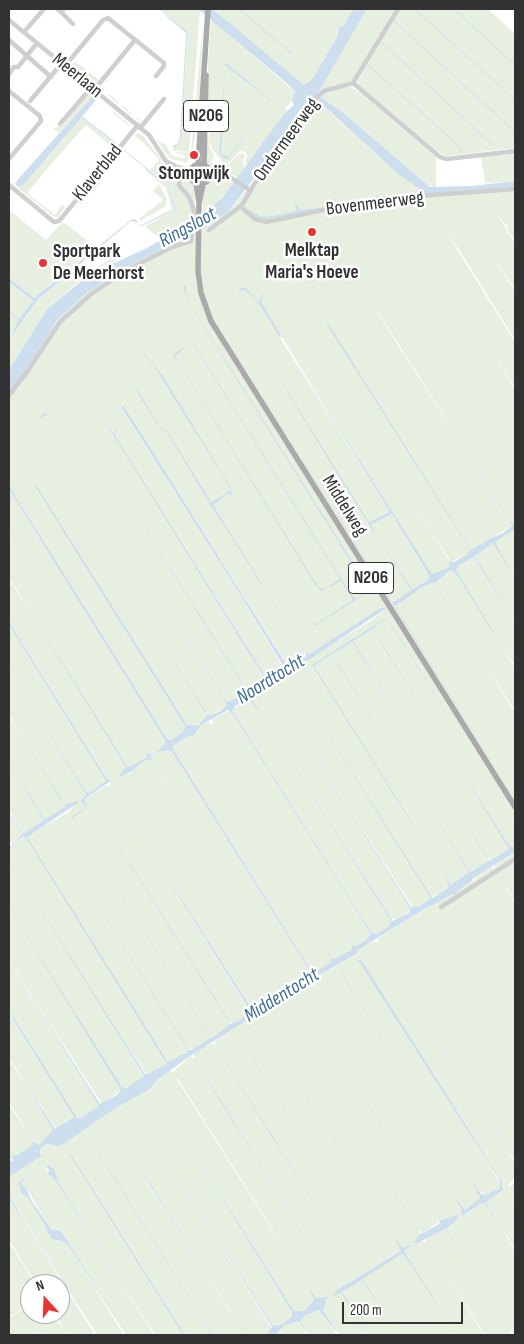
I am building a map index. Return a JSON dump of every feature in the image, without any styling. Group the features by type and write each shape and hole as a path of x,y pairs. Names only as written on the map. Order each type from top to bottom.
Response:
{"main road":[{"name":"N206","path":"201,165 208,9"},
{"path":"191,173 201,165 210,173"},
{"name":"N206","path":"191,173 196,183"},
{"name":"N206","path":"203,184 210,173"},
{"path":"196,183 203,184"},
{"name":"Middelweg","path":"196,183 199,204"},
{"name":"Middelweg","path":"203,184 195,232 199,282 206,309 215,329 515,807"}],"street":[{"path":"24,32 44,9"},
{"path":"398,9 353,83 440,157 447,159 515,151"},
{"path":"61,10 73,24"},
{"path":"30,101 106,18 164,63 164,66 156,76"},
{"name":"Meerlaan","path":"9,20 145,132 165,159 180,171 191,173"},
{"path":"9,40 51,77"},
{"path":"60,124 135,40"},
{"path":"9,74 14,67 18,67 37,43"},
{"name":"Ondermeerweg","path":"249,190 317,97 328,90 353,83"},
{"path":"9,91 40,116 41,120 9,159"},
{"name":"Klaverblad","path":"9,185 54,222 59,221 164,99"},
{"path":"180,171 179,185 192,204 196,218"},
{"path":"209,230 241,207 249,190 226,174 210,173"},
{"name":"Bovenmeerweg","path":"241,207 254,219 266,222 360,202 515,189"},
{"path":"9,395 68,313 121,273 172,247 189,242 195,232"},
{"path":"441,907 515,859"}],"shaded area":[{"path":"159,9 200,10 189,152 174,151 172,148 180,141 187,31"},
{"path":"211,9 354,9 344,26 337,30 338,35 313,78 304,85"},
{"path":"367,9 396,9 354,80 328,88 317,95"},
{"path":"400,9 488,9 515,34 515,148 447,156 440,153 358,85 358,80"},
{"path":"211,19 295,92 294,98 285,109 287,111 247,165 245,163 247,155 245,152 240,151 230,162 224,164 212,149 209,137 211,113 209,113 208,106","holes":["225,62 271,100 269,102 269,99 225,64 220,152 224,157 228,157 264,107 227,159 219,154"]},
{"path":"203,22 199,115 191,152"},
{"path":"75,61 99,80 95,85 70,67"},
{"path":"349,86 361,93 436,157 436,188 426,184 340,110 320,97 323,93"},
{"path":"89,92 99,98 97,100 92,97 59,133 53,128 62,126"},
{"path":"313,97 398,174 427,194 515,187 515,241 506,227 510,223 506,225 496,213 515,243 515,289 483,241 515,291 515,340 460,251 446,232 515,342 515,388 493,354 515,390 515,525 510,521 448,424 512,526 471,550 398,436 470,550 469,553 451,562 372,440 450,564 448,569 434,575 430,573 282,337 280,338 389,510 388,514 393,515 429,575 428,580 411,589 395,601 391,599 236,354 395,607 396,603 431,583 435,584 443,596 435,582 450,569 455,572 473,600 456,572 457,566 473,557 481,568 475,554 491,543 495,545 495,541 515,529 515,576 511,571 515,578 515,621 510,614 515,623 515,666 483,617 515,668 515,711 465,633 515,713 515,821 508,811 515,823 515,847 510,848 501,834 509,850 492,861 487,856 489,863 469,872 451,885 396,799 450,886 438,895 430,896 430,899 418,907 413,908 273,689 411,909 401,919 392,919 295,767 391,921 390,925 377,934 371,932 232,709 249,699 254,703 251,697 257,690 369,622 387,608 382,609 379,605 380,609 332,641 308,655 303,649 305,658 292,665 287,664 147,442 122,405 119,405 240,594 283,668 270,678 266,677 170,523 265,681 256,689 247,690 203,621 246,691 243,696 227,702 119,529 226,702 226,706 210,716 205,711 207,717 200,724 188,726 115,614 185,726 184,731 171,740 167,739 88,616 165,740 165,745 157,750 171,750 311,973 289,991 274,997 270,996 270,1000 257,1009 251,1008 114,793 250,1012 233,1024 229,1021 230,1026 223,1031 212,1038 209,1036 209,1040 192,1050 188,1048 188,1052 169,1063 134,1009 167,1063 147,1075 111,1022 144,1077 123,1089 95,1047 121,1090 102,1104 9,960 9,909 16,920 9,908 9,846 69,812 77,802 66,806 59,796 65,808 46,820 30,796 44,820 25,833 9,809 9,764 13,770 9,763 9,717 35,757 9,715 9,670 20,687 9,669 9,625 107,781 89,793 85,792 81,799 84,804 84,799 107,785 111,788 110,785 113,778 109,780 105,776 9,622 9,579 61,661 9,577 9,534 14,541 9,532 9,489 69,585 9,486 9,392 57,320 87,293 125,268 207,227 228,212 258,176 295,120 299,119","holes":["372,302 447,422 386,326","178,450 211,502 231,490 232,496 277,568 230,494 227,494 212,505 297,641 193,475","43,588 145,750 148,754 151,753 152,761 291,983 151,760 146,760 131,771 131,774 128,772 118,777 127,768 114,747 129,767 146,758 147,754","375,624 373,629 387,651 372,629 353,641 423,754 352,642 332,653 339,665 331,654 327,656"]},
{"path":"82,117 117,143 112,150 109,148 111,146 86,125 52,163 27,193 55,215 62,205 65,207 58,217 54,217 17,187 22,185"},
{"path":"208,132 210,147 214,156 212,161 208,162 228,165 241,153 245,155 243,162 245,167 237,178 227,171 214,170 208,165 206,161"},
{"path":"138,133 142,135 161,159 163,167 174,178 186,195 192,211 191,222 160,239 145,226 177,210 170,187 150,170 159,160 134,135"},
{"path":"156,139 166,145 173,156 184,159 186,156 174,152 189,153 187,163 169,158"},
{"path":"515,152 515,181 485,183 481,157"},
{"path":"146,168 169,188 176,210 141,225 172,209 166,188 145,170"},
{"path":"216,176 226,178 234,183 217,203 202,216 204,188"},
{"path":"186,178 194,185 196,214 193,200 181,183 182,179"},
{"path":"97,179 101,183 80,205 79,200"},
{"path":"159,184 167,199 166,206 140,221 139,219 163,200 153,191"},
{"name":"Sportpark De Meerhorst","path":"9,210 46,240 62,223 66,224 95,247 34,298 9,278"},
{"path":"117,255 119,259 82,279 47,309 9,370 9,340 37,300 82,262 90,272"},
{"path":"9,282 33,302 9,337"},
{"path":"231,710 371,934 356,946 352,945 243,774 352,946 351,950 338,957 334,959 331,957 195,740 331,958 331,962 316,972 312,972 173,749 174,745 189,736 193,737 201,725 209,722 213,725 212,719"},
{"path":"9,811 23,834 9,844"},
{"path":"515,852 515,901 501,880 515,903 515,1161 380,948 515,1163 515,1177 508,1185 509,1187 515,1182 515,1204 510,1194 515,1206 515,1249 486,1202 504,1188 502,1182 400,1022 501,1184 500,1188 485,1195 477,1190 481,1196 479,1200 465,1210 458,1204 465,1215 480,1204 485,1203 515,1251 515,1335 510,1330 512,1335 485,1335 427,1245 484,1335 398,1335 339,1335 323,1310 328,1299 316,1298 308,1286 314,1300 304,1311 294,1311 155,1090 293,1314 283,1324 273,1326 133,1105 272,1329 266,1335 213,1335 86,1134 212,1335 185,1335 67,1147 183,1335 155,1335 58,1182 55,1171 46,1167 48,1174 55,1180 154,1335 126,1335 62,1232 51,1229 25,1186 20,1182 31,1175 18,1182 21,1192 29,1199 50,1238 68,1245 124,1335 97,1335 70,1292 70,1274 59,1274 9,1195 9,1177 42,1154 40,1148 46,1144 62,1145 116,1108 150,1089 157,1080 170,1071 173,1072 190,1056 194,1058 193,1054 210,1043 215,1045 215,1041 235,1027 252,1016 256,1018 257,1013 273,1004 276,1005 277,1002 292,991 297,992 298,988 314,978 317,979 317,976 358,954 358,950 366,945 374,941 378,943 377,940 380,937 421,911 453,894 457,895 457,892 472,879 476,882 475,878 478,875 491,867 495,869 494,865","holes":["200,1068 299,1224 313,1247 224,1108","176,1078 178,1079 280,1241 273,1231","376,1118 441,1220 458,1216 446,1229 479,1281 445,1229 426,1238 426,1242 422,1241 415,1244 420,1236 417,1229 423,1233 440,1221","113,1126 230,1310 236,1321 140,1171","401,1247 406,1255 402,1252 363,1279 398,1335 362,1280 343,1290 342,1295 339,1292 331,1297 337,1290 401,1251"]},
{"path":"9,961 98,1104 98,1107 80,1118 76,1117 9,1011"},
{"path":"9,1013 74,1116 56,1129 9,1057"},
{"path":"9,1059 53,1130 45,1141 39,1145 33,1141 32,1146 15,1156 9,1163 9,1105 29,1135 9,1102"},
{"path":"9,1199 56,1274 30,1274 9,1240"},
{"path":"9,1242 29,1274 20,1274 20,1310 9,1317"},
{"path":"70,1295 95,1335 68,1335 66,1332 67,1335 32,1335 50,1324 60,1324 64,1329 61,1324 70,1324"},
{"path":"20,1311 20,1324 49,1324 31,1335 9,1335 9,1318"},
{"path":"317,1311 322,1312 337,1335 309,1335 300,1321 306,1315"},
{"path":"298,1321 307,1335 277,1335 284,1326"}],"water":[{"path":"158,9 187,31 181,139 175,148 172,147 177,144 180,138 186,33"},
{"name":"Ringsloot","path":"198,9 211,9 221,16 304,85 313,78 338,35 338,28 344,26 354,9 367,9 317,95 340,110 430,187 471,186 515,181 515,187 427,194 398,174 314,97 304,109 300,110 273,154 228,212 207,227 125,268 87,293 57,320 26,371 9,392 9,370 47,309 90,274 147,248 203,215 222,198 284,114 294,105 292,101 295,92 289,85"},
{"path":"225,62 271,100 269,102 269,99 225,65 221,154 228,157 266,108 227,160 219,154"},
{"path":"92,97 96,100 81,118 22,186 17,186 15,184 19,178"},
{"path":"294,202 301,210 328,207 262,220 254,216 245,207 259,216 268,217 297,211"},
{"path":"135,219 139,223 131,221 37,300 9,340 19,319 33,301 9,282 9,278 34,298 131,220"},
{"path":"255,281 263,295 261,302 281,335 279,336 260,305 246,290 237,291 241,288 246,288 258,302 260,301 262,295"},
{"path":"183,283 186,287 187,299 376,599 370,591 316,625 314,625 230,494 227,494 213,505 294,635 168,434 166,431 162,431 140,397 134,384 162,430 166,430 169,434 211,502 231,490 223,476 152,363 103,319 152,362 166,381 231,488 232,496 313,623 316,624 353,600 341,581 325,589 338,580 339,577 190,339 158,297 192,341 352,596 356,599 369,591 187,300"},
{"path":"326,320 471,550 512,526 449,423 510,521 515,525 515,529 495,542 515,578 493,543 475,556 515,623 474,557 459,565 456,570 515,668 455,572 450,570 435,583 515,713 435,584 431,583 420,589 395,606 515,799 230,344 392,601 395,601 411,590 381,542 412,589 428,580 429,575 392,514 371,524 375,534 328,459 262,350 369,522 388,513 389,510 281,337 432,574 448,568 450,564 305,333 449,561 454,562 469,553 470,550 329,328"},
{"path":"186,346 175,357 319,588 325,589 321,591 315,584 174,356 174,354"},
{"path":"25,380 47,415 39,419 45,412"},
{"path":"119,404 124,407 147,442 283,659 290,665 306,657 302,648 308,655 380,608 387,608 271,685 257,690 251,698 261,714 249,699 235,706 233,711 371,932 377,934 390,925 391,921 263,717 393,921 409,913 410,908 273,689 411,907 418,907 430,899 430,897 292,677 431,896 433,898 448,888 449,885 442,872 312,665 383,620 386,619 373,629 451,754 372,629 353,641 424,754 352,642 332,654 412,781 331,654 314,666 451,885 469,872 414,784 470,872 489,861 451,800 490,861 509,849 458,766 510,847 515,847 515,852 478,875 457,892 457,895 453,894 421,911 358,950 357,954 317,976 317,980 314,978 298,988 297,993 290,992 277,1002 277,1005 273,1004 190,1056 157,1080 150,1089 116,1108 62,1145 46,1144 40,1149 41,1156 9,1177 9,1163 13,1160 12,1156 32,1146 33,1141 39,1145 53,1130 9,1057 55,1129 74,1117 9,1010 77,1118 99,1106 9,960 100,1104 117,1095 121,1090 9,908 122,1087 126,1088 144,1076 13,866 145,1074 167,1064 26,838 23,837 9,846 23,834 9,809 24,833 44,820 9,763 45,819 65,807 9,715 65,805 77,801 78,803 27,837 168,1062 188,1052 188,1050 49,828 189,1050 210,1038 72,817 86,807 81,800 86,794 28,700 86,792 89,793 106,781 9,625 9,622 105,776 109,780 114,779 84,799 87,807 73,818 210,1037 212,1038 230,1024 96,809 231,1024 250,1011 114,793 251,1008 257,1009 271,998 134,779 270,996 274,997 289,991 311,973 171,750 156,752 165,744 165,740 9,489 9,486 167,739 171,740 184,731 185,726 36,485 187,725 199,725 207,715 139,606 208,715 220,711 226,706 226,702 54,427 227,702 245,695 245,689 102,459 247,690 256,689 265,679 104,420 114,434 118,426 115,435 117,439 266,677 270,678 282,669 283,666 240,594","holes":["228,710 232,712 371,934 356,946 352,945 243,773 352,946 351,950 338,957 334,959 331,957 195,740 331,958 331,962 315,972 312,972 173,749 174,745 189,736 193,737 201,725"]},
{"path":"9,532 145,750 148,754 151,753 152,761 292,983 151,760 146,760 130,772 118,777 126,767 9,577 128,767 146,758 147,754"},
{"path":"387,619 388,619 470,750"},
{"path":"380,947 501,1139 515,1163"},
{"path":"358,960 361,960 367,969 502,1182 503,1190 486,1202 515,1251 485,1203 480,1204 464,1215 461,1214 462,1210 455,1198 465,1210 480,1198 472,1182 481,1194 485,1195 500,1188 500,1181"},
{"path":"340,972 342,974 465,1171"},
{"path":"300,998 441,1220 458,1215 457,1220 446,1229 509,1329 445,1229 416,1244 414,1242 420,1234 280,1010 420,1233 439,1224 440,1220"},
{"path":"259,1024 314,1109 392,1233 300,1088"},
{"path":"239,1037 371,1246 246,1049"},
{"path":"218,1050 221,1054 349,1258 269,1132"},
{"path":"197,1064 218,1096 327,1270 224,1108"},
{"path":"155,1090 294,1311 304,1311 314,1300 308,1286 316,1298 328,1297 323,1310 339,1335 319,1310 306,1315 300,1321 309,1335 298,1321 284,1326 276,1335 266,1335 272,1327 132,1104 273,1326 283,1324 292,1316 292,1312"},
{"path":"112,1126 153,1188 245,1335"},
{"path":"86,1134 112,1174 213,1335 212,1335"},
{"path":"65,1147 78,1165 185,1335 183,1335"},
{"path":"49,1165 55,1171 58,1182 155,1335 55,1180 48,1174 49,1170 46,1167"},
{"path":"31,1174 21,1182 22,1185 26,1187 30,1198 51,1229 62,1232 126,1335 68,1245 62,1241 51,1239 29,1199 21,1192 18,1182"},
{"path":"9,1195 58,1274 58,1274 9,1199"},
{"path":"394,1236 402,1248 412,1245 405,1250 405,1253 457,1335 403,1253 363,1279 398,1335 362,1280 342,1292 369,1335 341,1293 331,1297 337,1290 401,1251"}],"waterway":[{"path":"239,9 293,54"},
{"path":"415,9 515,100"},
{"path":"454,9 515,65"},
{"path":"394,21 515,132"},
{"path":"381,42 493,145"},
{"path":"368,65 460,147 461,152"},
{"path":"72,66 93,83"},
{"path":"109,95 118,103"},
{"path":"122,106 131,114"},
{"path":"113,112 129,125"},
{"path":"81,116 116,143"},
{"name":"Ringsloot","path":"124,150 169,187 176,210 140,226"},
{"path":"9,312 20,321"}],"place":[{"name":"Stompwijk","path":"194,155"},
{"name":"Melktap Maria's Hoeve","path":"312,232"},
{"name":"Sportpark De Meerhorst","path":"43,263"}],"water label":[{"name":"Noordtocht","path":"271,680"},
{"name":"Middentocht","path":"282,996"}]}
